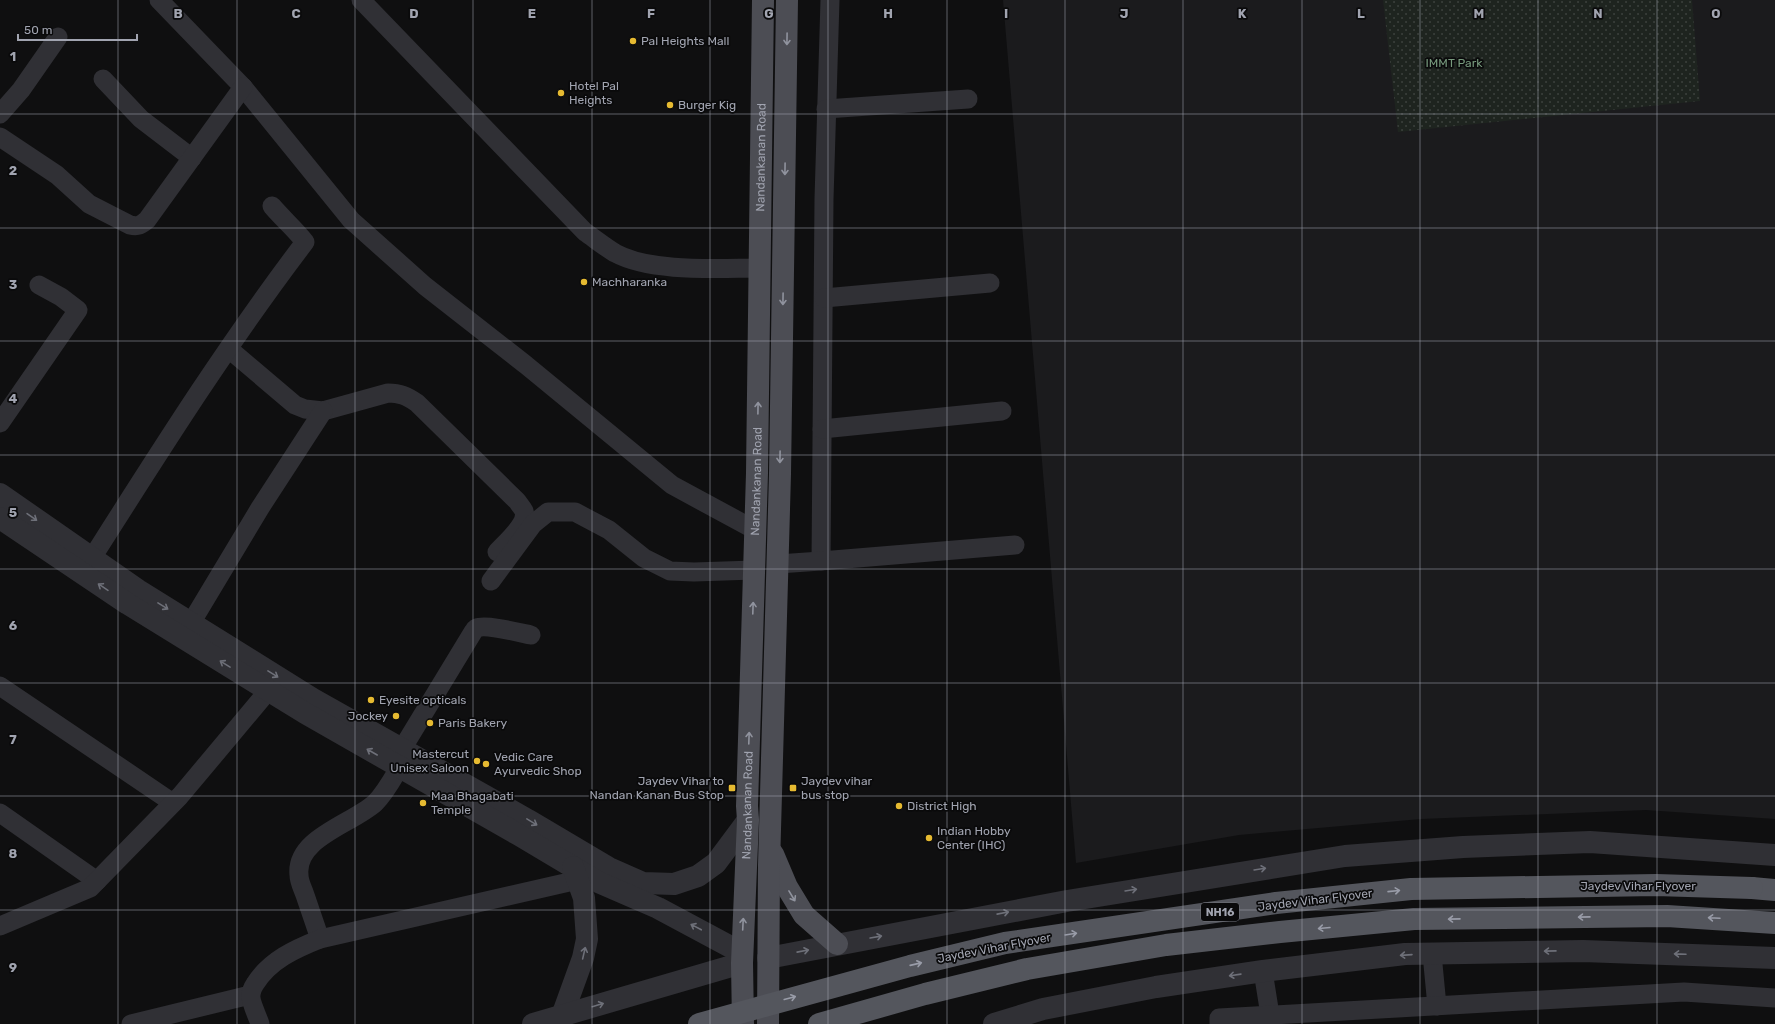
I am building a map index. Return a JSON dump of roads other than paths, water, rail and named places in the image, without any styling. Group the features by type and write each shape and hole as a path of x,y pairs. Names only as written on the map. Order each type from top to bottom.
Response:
{"highway":[{"name":"Jaydev Vihar Flyover","path":"699,1024 910,966 1005,943 1276,903 1411,889 1656,884 1775,890"},
{"name":"NH16","path":"818,1024 925,994 1027,970 1166,945 1280,932 1414,919 1667,916 1775,923"}],"main road":[{"name":"Nandankanan Road","path":"743,1024 742,958 748,820 747,806 756,530 764,0"},
{"name":"Nandankanan Road","path":"768,1024 770,848 778,564 788,0"},
{"path":"770,848 787,887 804,915 837,944"}],"street":[{"path":"159,0 243,87 351,220 425,286 526,365 672,485 756,530"},
{"path":"361,0 585,232 616,253 644,263 684,267 760,268"},
{"path":"822,561 826,109 830,0"},
{"path":"0,114 21,90 58,37"},
{"path":"103,79 141,119 192,158"},
{"path":"0,137 57,175 89,204 130,226 136,227 142,225 147,220 243,87"},
{"path":"826,109 968,99"},
{"path":"92,558 148,469 229,350 257,305 305,242 295,229 284,220 272,206"},
{"path":"824,298 990,283"},
{"path":"0,423 78,310 61,297 39,285"},
{"path":"229,350 294,405 305,409 322,412 388,393 406,395 417,403 516,500 524,511 524,519 519,528 497,552"},
{"path":"822,429 1002,411"},
{"path":"191,623 260,508 322,412"},
{"path":"0,494 92,558 133,597 191,623 313,699 575,873 687,922 742,958"},
{"path":"491,581 533,524 548,512 575,512 609,530 644,558 670,570 694,572 754,570"},
{"path":"0,518 133,597 268,691 528,820 609,868 643,883 674,884 698,876 716,863 748,820"},
{"path":"778,564 1015,545"},
{"path":"320,939 299,876 299,862 305,850 314,842 364,812 376,802 388,787 401,758 473,632 477,628 491,628 531,635"},
{"path":"0,686 173,803"},
{"path":"0,926 90,888 173,803 268,691"},
{"path":"0,813 97,880"},
{"path":"768,958 1067,901 1345,856 1463,847 1590,842 1775,855"},
{"path":"260,1024 250,995 253,988 269,966 298,948 320,939 575,873"},
{"path":"562,1016 583,958 587,939 584,898 575,873"},
{"path":"994,1024 1043,1009 1156,987 1263,971 1406,954 1583,951 1775,958"},
{"path":"1432,954 1437,1006"},
{"path":"534,1024 742,958"},
{"path":"1263,971 1270,1015"},
{"path":"1219,1024 1219,1018 1270,1015 1413,1015 1437,1006 1684,992 1775,998"},
{"path":"131,1024 250,995"}],"place":[{"name":"Pal Heights Mall","path":"633,41"},
{"name":"Hotel Pal Heights","path":"561,93"},
{"name":"Burger Kig","path":"670,105"},
{"name":"Machharanka","path":"584,282"},
{"name":"Eyesite opticals","path":"371,700"},
{"name":"Jockey","path":"396,716"},
{"name":"Paris Bakery","path":"430,723"},
{"name":"Mastercut Unisex Saloon","path":"477,761"},
{"name":"Vedic Care Ayurvedic Shop","path":"486,764"},
{"name":"Jaydev Vihar to Nandan Kanan Bus Stop","path":"732,788"},
{"name":"Jaydev vihar bus stop","path":"793,788"},
{"name":"Maa Bhagabati Temple","path":"423,803"},
{"name":"District High","path":"899,806"},
{"name":"Indian Hobby Center (IHC)","path":"929,838"}],"park label":[{"name":"IMMT Park","path":"1454,63"}]}
